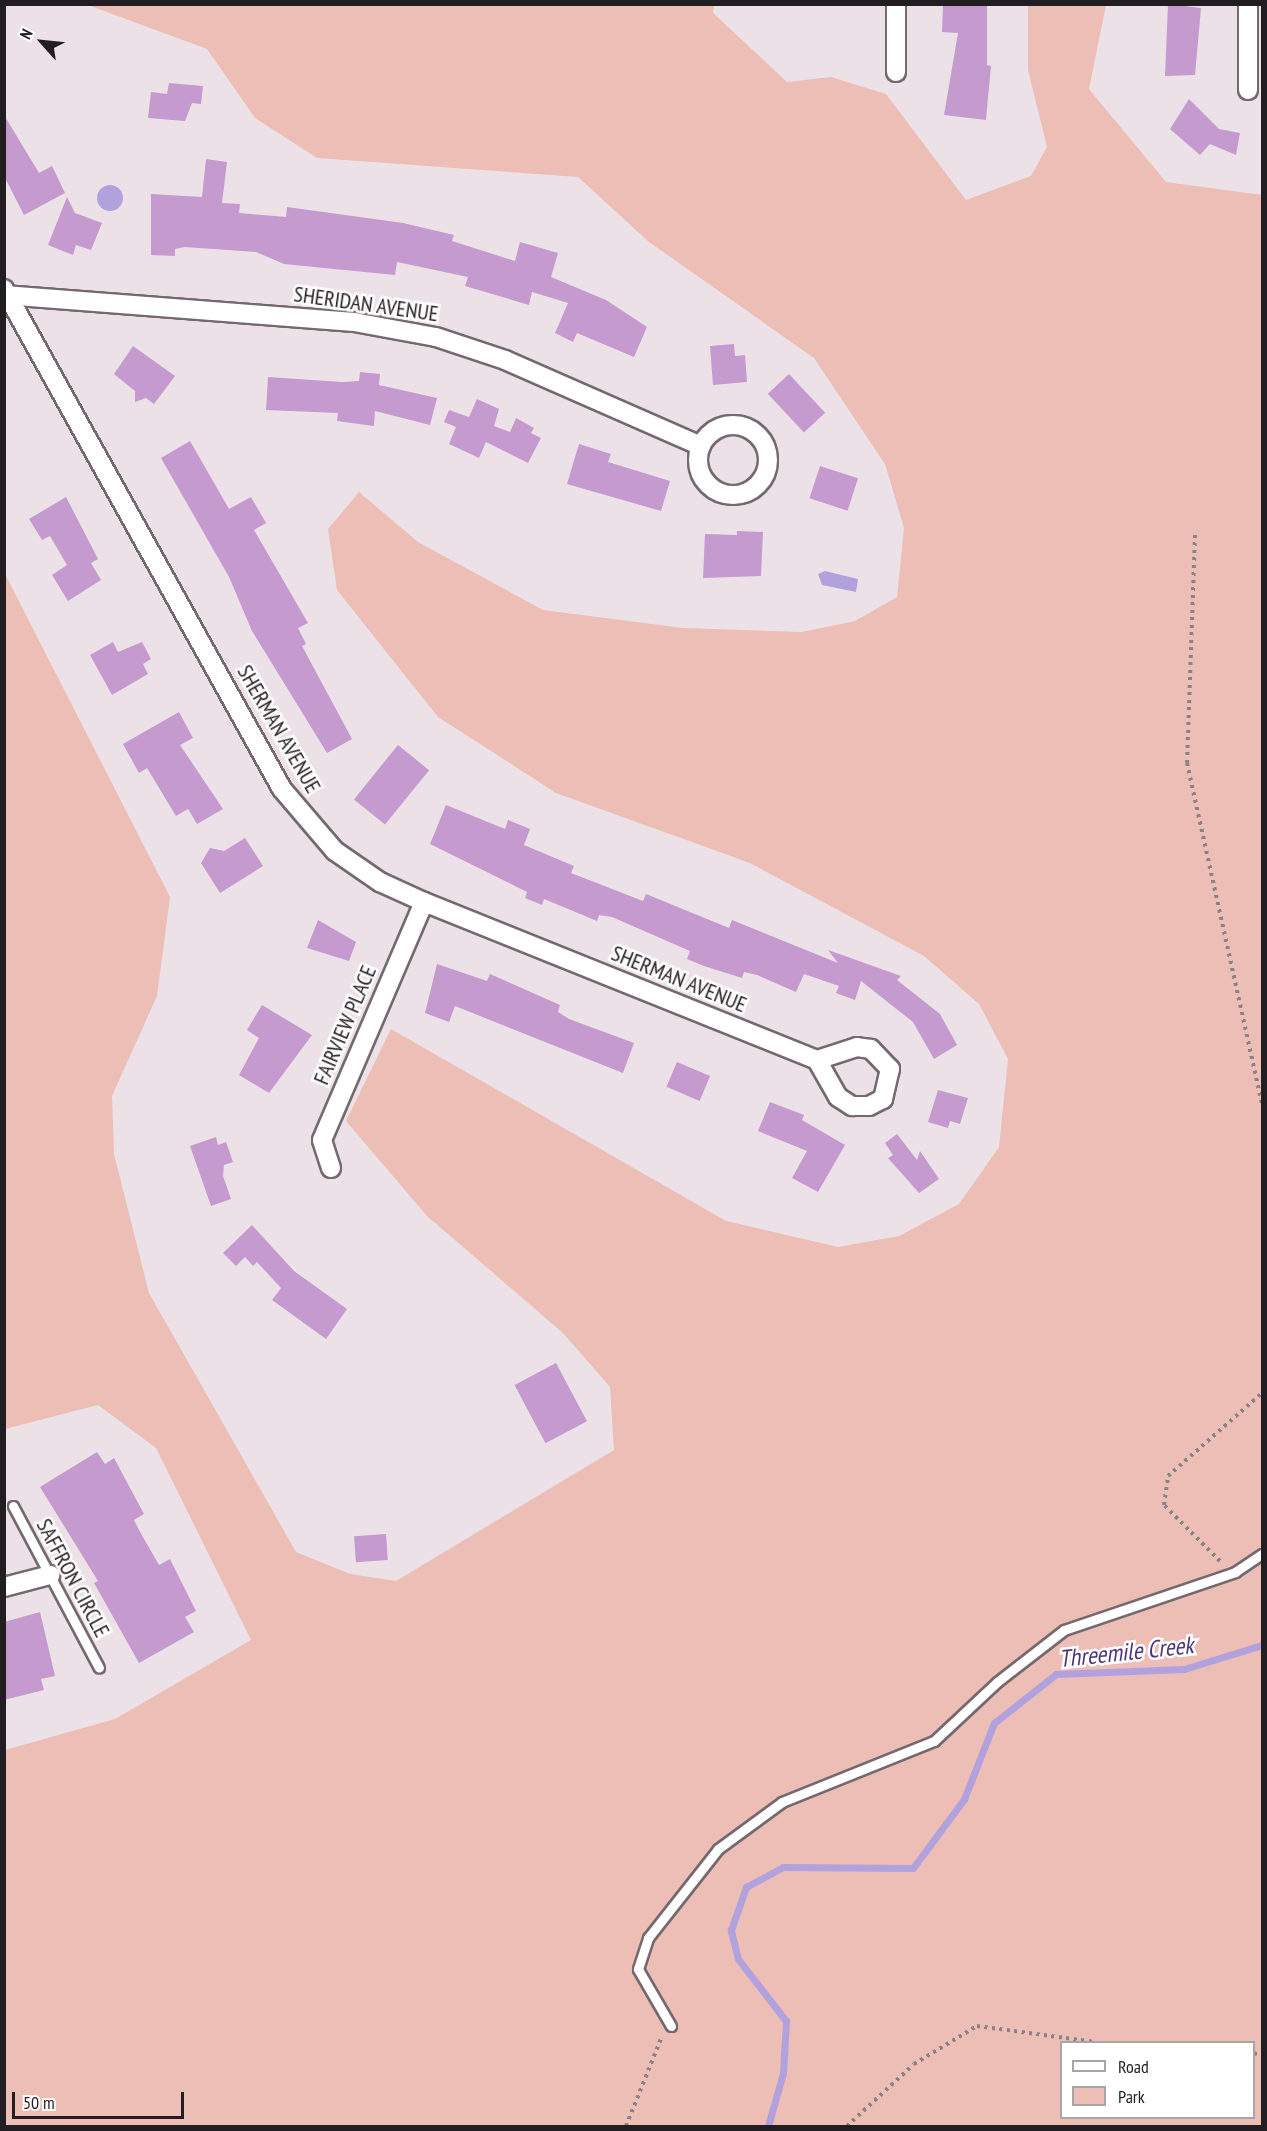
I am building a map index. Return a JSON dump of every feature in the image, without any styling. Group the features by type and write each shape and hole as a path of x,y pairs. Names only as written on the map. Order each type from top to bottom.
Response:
{"street":[{"path":"896,4 896,72"},
{"path":"1248,4 1248,90"},
{"name":"SHERIDAN AVENUE","path":"6,293 354,322 436,337 512,363 701,446"},
{"name":"SHERMAN AVENUE","path":"6,293 282,789 335,850 381,882 424,902 817,1060"},
{"name":"FAIRVIEW PLACE","path":"332,1168 322,1140 424,902"},
{"path":"4,1587 50,1575"}],"lane":[{"name":"SAFFRON CIRCLE","path":"13,1506 99,1668"},
{"path":"671,2026 638,1969 648,1938 718,1849 782,1802 934,1742 997,1682 1064,1630 1235,1572 1263,1554"}],"path":[{"path":"1195,535 1187,763 1263,1104"},
{"path":"1235,1572 1197,1543 1164,1505 1168,1476 1263,1393"},
{"path":"626,2127 655,2043 671,2026"},
{"path":"848,2127 914,2064 976,2026 1081,2041"}],"green space":[{"path":"88,5 714,5 713,13 787,82 831,77 886,94 966,200 1031,176 1047,147 1028,70 1028,5 1106,5 1089,89 1166,182 1262,195 1262,2126 5,2126 5,1750 115,1719 251,1640 156,1448 98,1405 5,1429 4,572 170,897 157,996 112,1096 114,1154 149,1293 296,1552 350,1574 396,1581 614,1450 610,1387 563,1333 427,1216 346,1121 391,1029 726,1221 838,1247 899,1236 959,1204 999,1147 1008,1059 979,1004 924,956 750,863 556,793 438,717 337,590 328,529 359,492 418,542 543,610 683,628 802,632 855,621 897,597 904,528 885,464 814,358 649,242 578,177 317,158 255,118 207,49"}],"shaded area":[{"path":"110,185 119,189 123,198 119,207 110,211 101,207 97,198 101,189"},
{"path":"825,571 858,579 856,592 822,585 818,574"}],"building":[{"path":"943,4 987,4 987,65 991,66 986,120 944,115 958,33 942,32"},
{"path":"1168,4 1201,8 1195,75 1165,76"},
{"path":"169,83 203,86 201,104 192,103 185,121 148,118 151,92 167,94"},
{"path":"1189,99 1219,129 1240,133 1236,155 1210,144 1200,155 1170,129"},
{"path":"4,115 39,173 52,166 65,193 24,215 4,176"},
{"path":"206,159 227,162 222,203 240,204 239,213 286,217 287,207 403,223 454,235 452,241 515,261 520,242 558,253 551,277 606,300 647,327 634,357 577,333 573,342 555,333 568,303 532,292 529,305 465,286 468,277 397,262 395,275 284,264 256,252 185,247 175,249 175,256 151,255 151,194 202,197"},
{"path":"67,197 75,213 102,223 91,250 76,245 73,255 48,245"},
{"path":"734,344 735,356 745,355 747,382 713,385 710,346"},
{"path":"133,346 175,376 154,404 146,398 135,402 135,391 114,374"},
{"path":"360,372 380,374 379,385 437,398 430,425 375,411 374,426 337,421 338,413 266,410 268,377 342,382 359,381"},
{"path":"789,374 825,413 804,433 768,394"},
{"path":"477,399 499,409 494,426 510,432 516,418 534,428 531,433 541,438 528,463 486,442 479,458 449,444 456,427 444,422 449,410 469,417"},
{"path":"190,441 229,509 251,497 266,523 254,530 308,623 298,628 306,644 302,646 352,739 327,753 252,631 229,577 161,458"},
{"path":"579,444 611,454 608,462 670,481 661,511 567,484"},
{"path":"820,466 858,478 848,511 809,498"},
{"path":"66,497 98,559 91,563 101,580 68,601 52,575 67,565 50,536 42,540 29,519"},
{"path":"737,531 763,532 761,576 703,578 705,534 737,535"},
{"path":"113,642 118,652 142,642 151,659 143,664 148,674 112,695 90,655"},
{"path":"179,712 193,738 180,745 223,809 197,824 188,809 176,816 147,768 139,773 123,744"},
{"path":"398,745 429,770 385,825 354,799"},
{"path":"446,805 505,829 508,820 530,829 524,845 574,866 571,873 643,901 646,894 729,928 732,920 838,963 828,950 901,976 897,980 940,1014 957,1045 934,1059 913,1022 861,981 855,1000 836,993 839,986 804,974 796,992 757,975 744,972 742,978 704,966 687,959 690,951 612,917 599,915 597,921 544,899 542,905 525,898 527,892 430,844"},
{"path":"245,838 263,866 220,893 201,863 210,848 224,851"},
{"path":"318,920 356,942 349,961 307,948"},
{"path":"437,964 487,981 490,974 560,1005 558,1012 569,1019 634,1043 623,1073 455,1006 449,1022 425,1013"},
{"path":"262,1005 312,1035 269,1093 239,1075 259,1038 247,1030"},
{"path":"677,1062 710,1076 700,1101 666,1087"},
{"path":"938,1090 968,1098 960,1124 950,1121 948,1128 928,1122"},
{"path":"770,1102 804,1115 802,1120 845,1145 818,1192 792,1178 807,1151 758,1131"},
{"path":"897,1134 917,1160 920,1151 939,1179 919,1193 888,1158 893,1155 885,1143"},
{"path":"216,1137 218,1145 226,1142 233,1162 224,1165 223,1176 231,1199 211,1206 190,1146"},
{"path":"252,1225 294,1271 347,1309 326,1339 272,1300 281,1288 257,1262 253,1266 245,1257 236,1266 223,1253"},
{"path":"556,1363 587,1421 545,1443 515,1385"},
{"path":"97,1452 105,1464 114,1458 144,1514 134,1520 139,1530 159,1565 170,1559 196,1611 185,1617 194,1632 139,1663 94,1583 98,1581 40,1487"},
{"path":"386,1534 388,1560 356,1562 354,1536"},
{"path":"40,1612 55,1676 41,1679 44,1690 4,1700 4,1622"}],"waterway":[{"name":"Threemile Creek","path":"768,2126 783,2073 786,2021 738,1959 731,1930 746,1887 783,1867 913,1868 964,1799 994,1723 1056,1674 1184,1669 1262,1645"}]}
